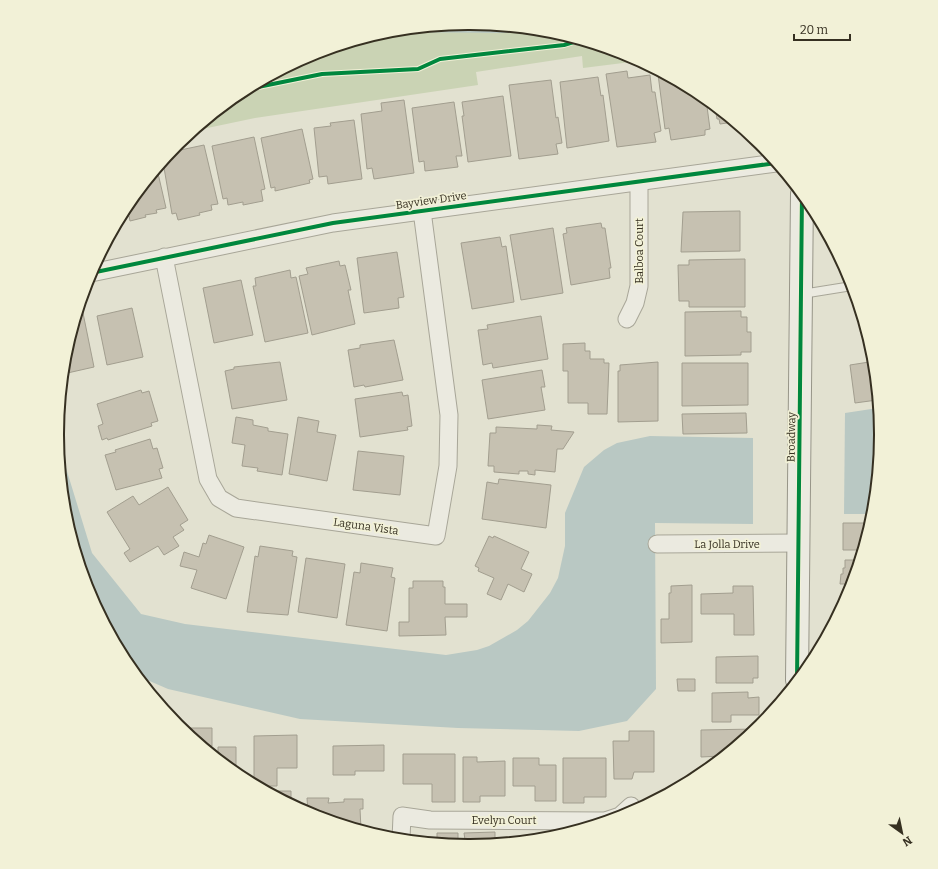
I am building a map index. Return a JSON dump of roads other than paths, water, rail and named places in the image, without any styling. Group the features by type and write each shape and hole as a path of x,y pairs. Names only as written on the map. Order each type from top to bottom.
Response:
{"street":[{"name":"Bayview Drive","path":"99,271 333,223 769,164"},
{"name":"Balboa Court","path":"627,318 635,303 639,286 639,182"},
{"name":"Broadway","path":"797,671 802,205"},
{"name":"Laguna Vista","path":"164,257 208,479 219,498 236,508 436,536 448,466 449,416 422,210"},
{"name":"La Jolla Drive","path":"657,544 798,544"},
{"name":"Evelyn Court","path":"401,833 402,816 430,820 589,821"}],"lane":[{"path":"801,294 846,287"}]}
